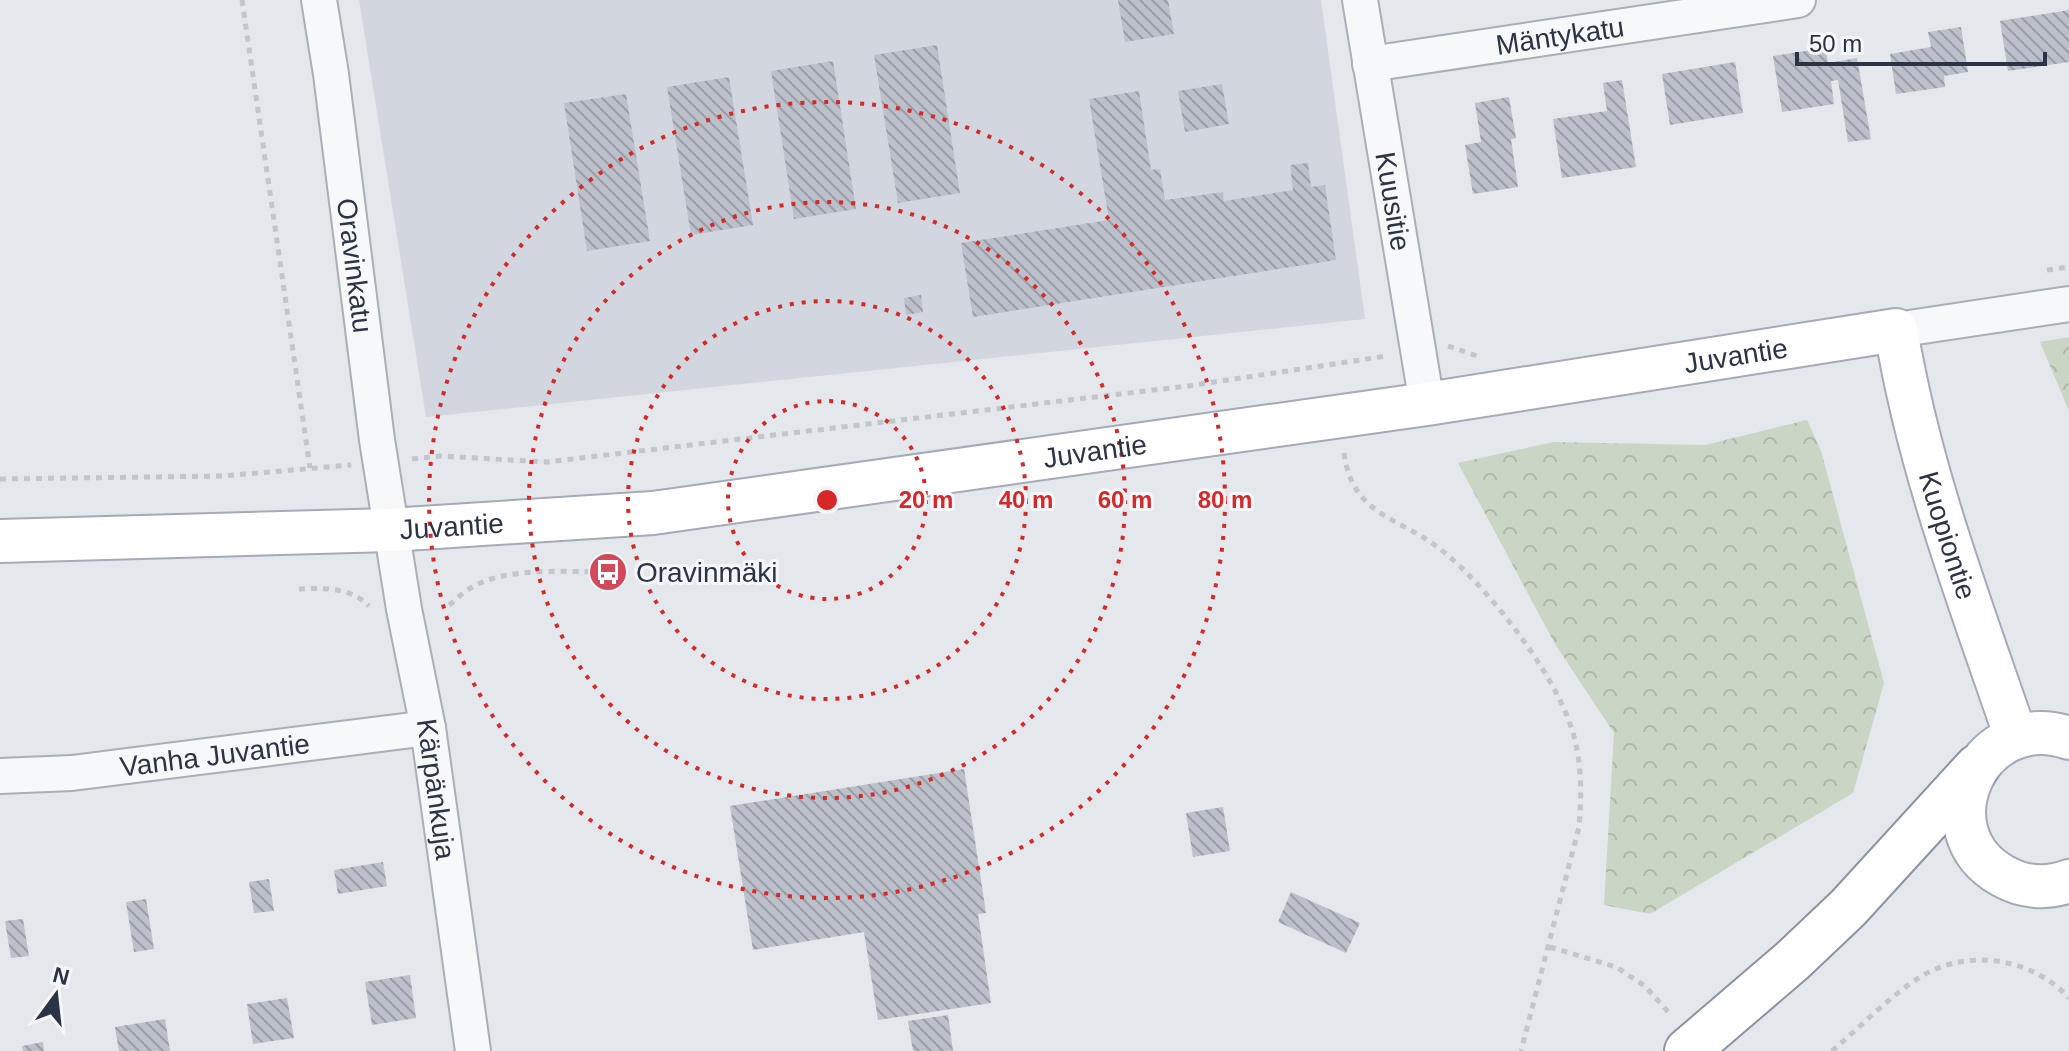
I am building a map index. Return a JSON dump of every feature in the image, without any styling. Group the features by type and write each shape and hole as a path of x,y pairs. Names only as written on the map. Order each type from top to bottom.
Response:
{"highway":[{"path":"1681,1035 1792,961 1848,908 1977,767"}],"main road":[{"name":"Juvantie","path":"0,541 390,530 653,513 1339,417 1896,330"},
{"name":"Kuopiontie","path":"1896,330 1906,391 1946,533 2016,737"},
{"path":"2066,890 2022,884 1998,873 1972,844 1965,818 1966,792 1977,767 1994,749 2016,737 2046,733 2069,738"}],"street":[{"name":"Oravinkatu","path":"319,0 390,530"},
{"name":"Kuusitie","path":"1360,0 1427,404"},
{"name":"Mäntykatu","path":"1370,64 1798,0"},
{"path":"1896,330 2069,304"},
{"name":"Kärpänkuja","path":"390,530 428,728 473,1051"},
{"name":"Vanha Juvantie","path":"0,776 72,773 428,728"}],"path":[{"path":"242,0 310,468"},
{"path":"0,479 223,476 440,456 547,462 1188,386 1332,365 1346,465 1357,494 1390,521 1437,547 1465,571 1498,608 1547,676 1570,724 1582,793 1579,827 1521,1051"},
{"path":"449,605 470,588 502,577 608,572"},
{"path":"299,589 327,588 351,594 366,602 373,612"},
{"path":"1550,947 1616,967 1645,986 1681,1035"},
{"path":"1832,1051 1918,978 1950,964 1976,960 2019,965 2032,969 2069,998"}],"shaded area":[{"path":"359,0 1321,0 1365,319 426,417"}],"green space":[{"path":"2069,337 2069,411 2040,342"},
{"path":"1807,420 1821,451 1884,683 1853,793 1650,914 1604,905 1614,733 1555,644 1458,463 1553,442 1705,445"}],"building":[{"path":"1118,0 1168,0 1174,34 1125,42"},
{"path":"2069,10 2069,62 2008,71 2000,21"},
{"path":"1961,27 1968,72 1944,76 1945,87 1896,94 1890,54 1931,47 1928,32"},
{"path":"937,45 960,193 898,203 874,55"},
{"path":"1825,48 1828,63 1857,58 1871,139 1848,142 1838,80 1831,81 1834,104 1782,112 1773,56"},
{"path":"833,61 856,209 794,219 771,71"},
{"path":"1735,62 1743,113 1670,125 1662,74"},
{"path":"729,77 753,225 691,235 667,87"},
{"path":"1622,80 1636,167 1562,178 1553,119 1607,111 1603,83"},
{"path":"1222,84 1229,124 1185,132 1178,91"},
{"path":"1139,91 1151,170 1160,169 1165,200 1223,192 1224,201 1293,190 1290,165 1308,163 1311,187 1325,185 1336,260 973,317 961,243 1109,220 1089,99"},
{"path":"626,94 650,241 587,251 564,103"},
{"path":"1509,97 1516,138 1511,139 1518,187 1473,194 1465,145 1481,142 1475,103"},
{"path":"921,295 923,312 906,315 904,298"},
{"path":"964,769 986,913 978,914 991,1003 878,1020 864,932 753,950 730,806"},
{"path":"1223,807 1230,851 1193,857 1186,813"},
{"path":"383,862 387,886 338,894 334,870"},
{"path":"269,879 274,911 254,913 249,882"},
{"path":"1291,892 1360,923 1346,953 1278,922"},
{"path":"146,899 154,949 134,952 126,902"},
{"path":"23,919 29,956 11,958 5,921"},
{"path":"410,975 416,1018 372,1025 365,982"},
{"path":"287,998 294,1038 253,1044 247,1004"},
{"path":"948,1015 953,1051 913,1051 908,1021"},
{"path":"165,1019 170,1051 119,1051 115,1027"},
{"path":"43,1042 44,1051 23,1051 22,1046"}],"place":[{"name":"Oravinmäki","path":"608,572"}]}
